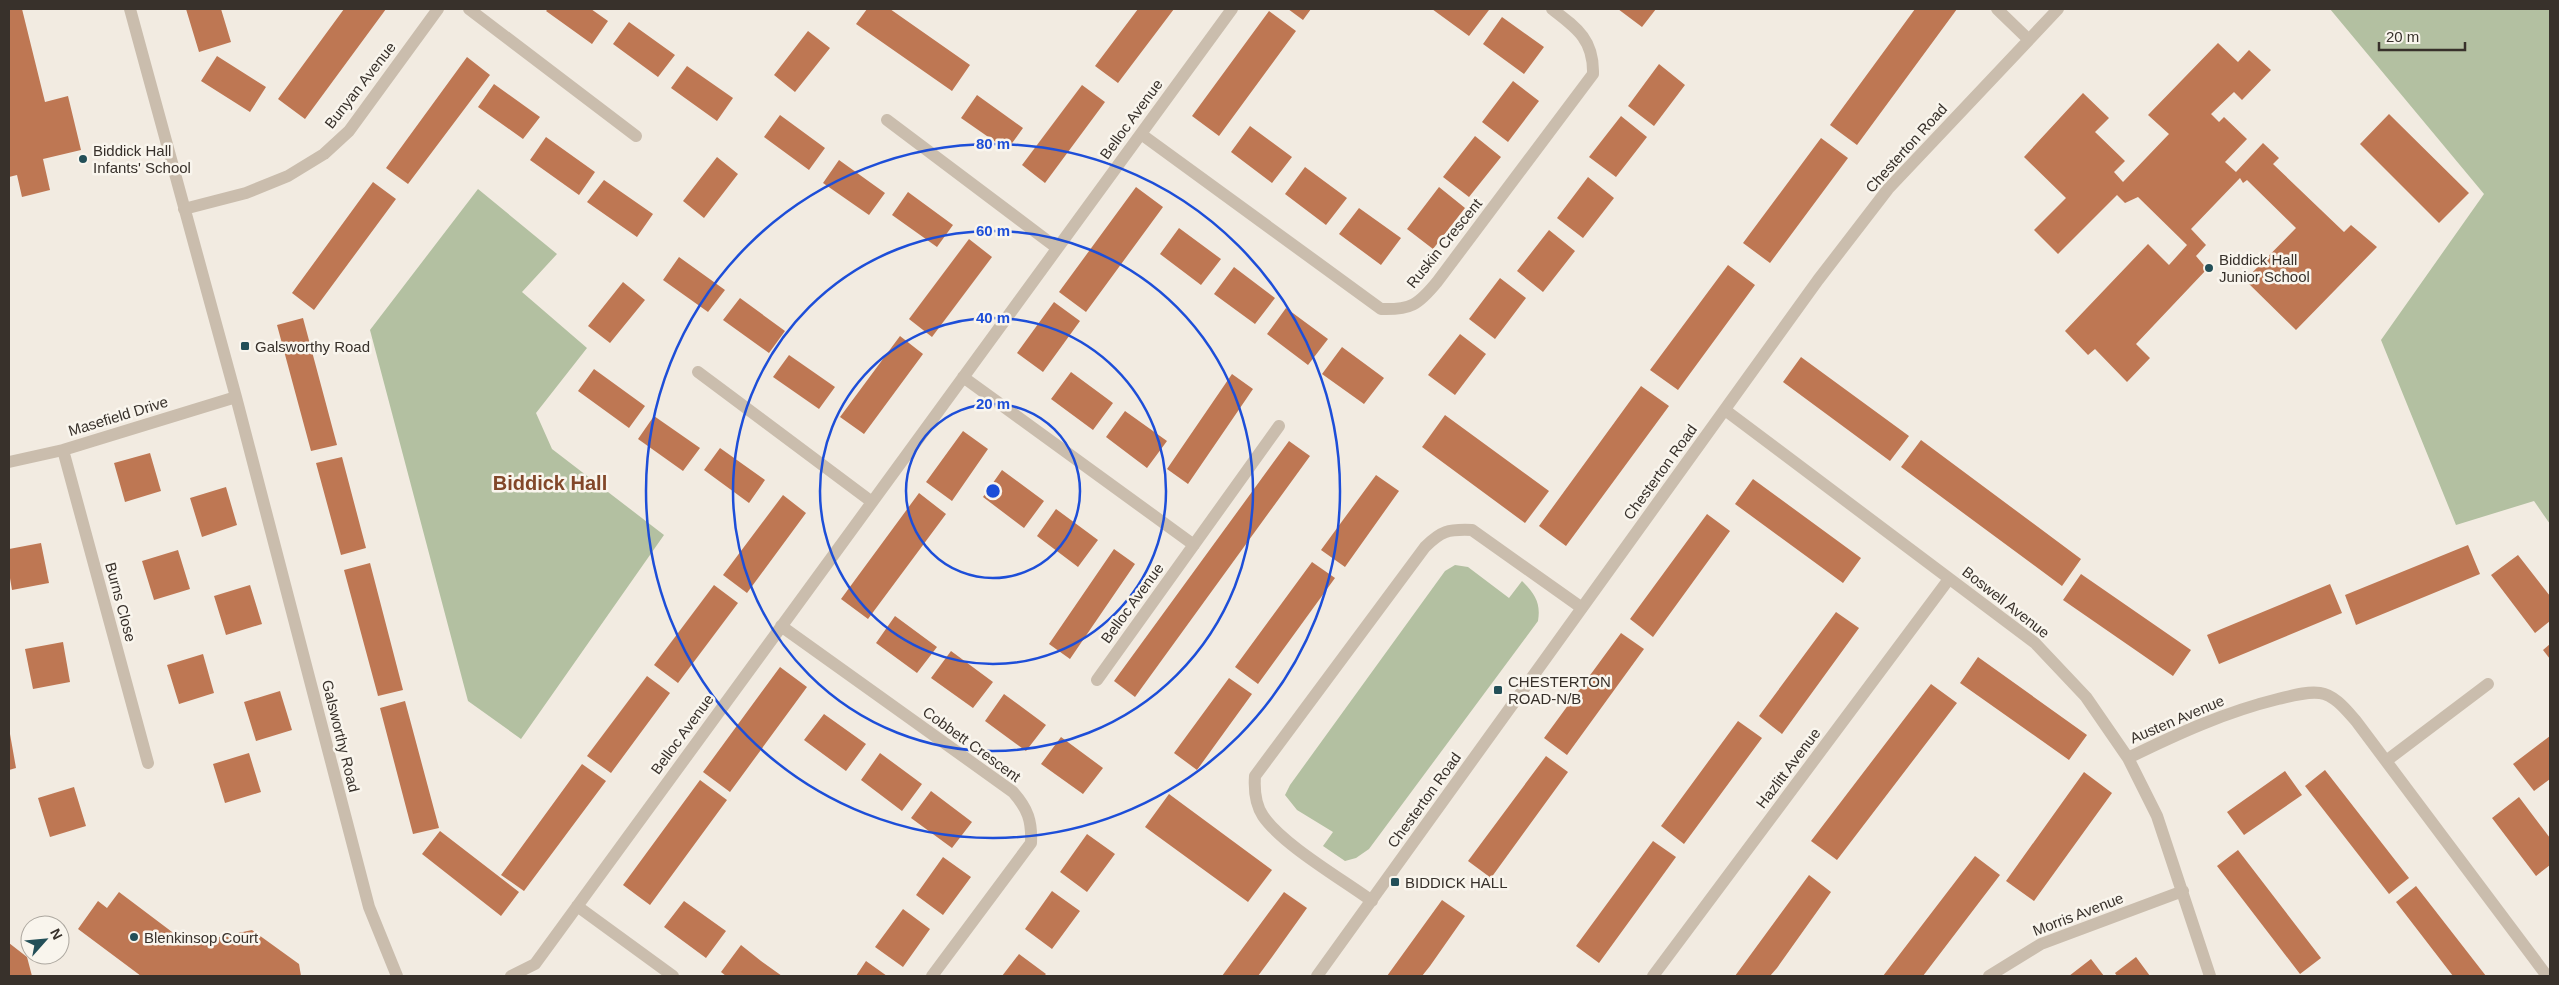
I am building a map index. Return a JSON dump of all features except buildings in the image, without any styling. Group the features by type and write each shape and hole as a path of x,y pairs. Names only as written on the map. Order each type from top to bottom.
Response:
{"street":[{"name":"Galsworthy Road","path":"130,9 236,397 369,907 397,976"},
{"name":"Bunyan Avenue","path":"184,209 246,193 288,176 324,154 349,131 438,9"},
{"path":"469,9 636,136"},
{"name":"Belloc Avenue","path":"511,976 535,964 1232,9"},
{"name":"Ruskin Crescent","path":"1141,134 1381,309 1402,310 1422,299 1437,282 1593,74 1594,55 1584,36 1552,9"},
{"path":"1997,9 2028,39"},
{"name":"Chesterton Road","path":"1317,976 1818,280 1888,189 2058,9"},
{"path":"888,120 1057,248"},
{"path":"698,372 872,502"},
{"path":"963,377 1194,545"},
{"name":"Masefield Drive","path":"9,462 63,450 236,397"},
{"name":"Boswell Avenue","path":"1725,410 2035,644 2086,697 2128,758 2158,816 2210,976"},
{"name":"Belloc Avenue","path":"1097,680 1279,426"},
{"name":"Burns Close","path":"63,450 148,763"},
{"path":"1372,901 1277,832 1262,814 1254,792 1256,776 1424,547 1438,534 1454,529 1472,530 1582,608"},
{"name":"Hazlitt Avenue","path":"1653,976 1949,579"},
{"name":"Cobbett Crescent","path":"782,626 1013,792 1025,806 1032,824 1031,842 932,976"},
{"path":"2386,761 2488,684"},
{"name":"Austen Avenue","path":"2128,758 2198,724 2251,706 2303,694 2322,692 2341,704 2547,976"},
{"name":"Morris Avenue","path":"1989,976 2041,944 2183,891"},
{"path":"578,906 674,976"}],"green space":[{"path":"2330,9 2550,9 2550,524 2534,501 2456,525 2381,340 2484,194"},
{"path":"478,189 557,254 522,292 587,348 536,413 552,449 664,535 521,739 468,701 370,330"},
{"path":"1455,565 1468,567 1509,598 1522,581 1538,604 1538,621 1369,849 1356,858 1345,861 1323,846 1333,832 1297,810 1285,795 1290,785 1445,571"}],"place":[{"name":"Biddick Hall Infants' School","path":"83,159"},
{"name":"Biddick Hall Junior School","path":"2209,268"},
{"name":"Galsworthy Road","path":"245,346"},
{"name":"CHESTERTON ROAD-N/B","path":"1498,690"},
{"name":"BIDDICK HALL","path":"1395,882"},
{"name":"Blenkinsop Court","path":"134,937"}],"district":[{"name":"Biddick Hall","path":"550,483"}]}
